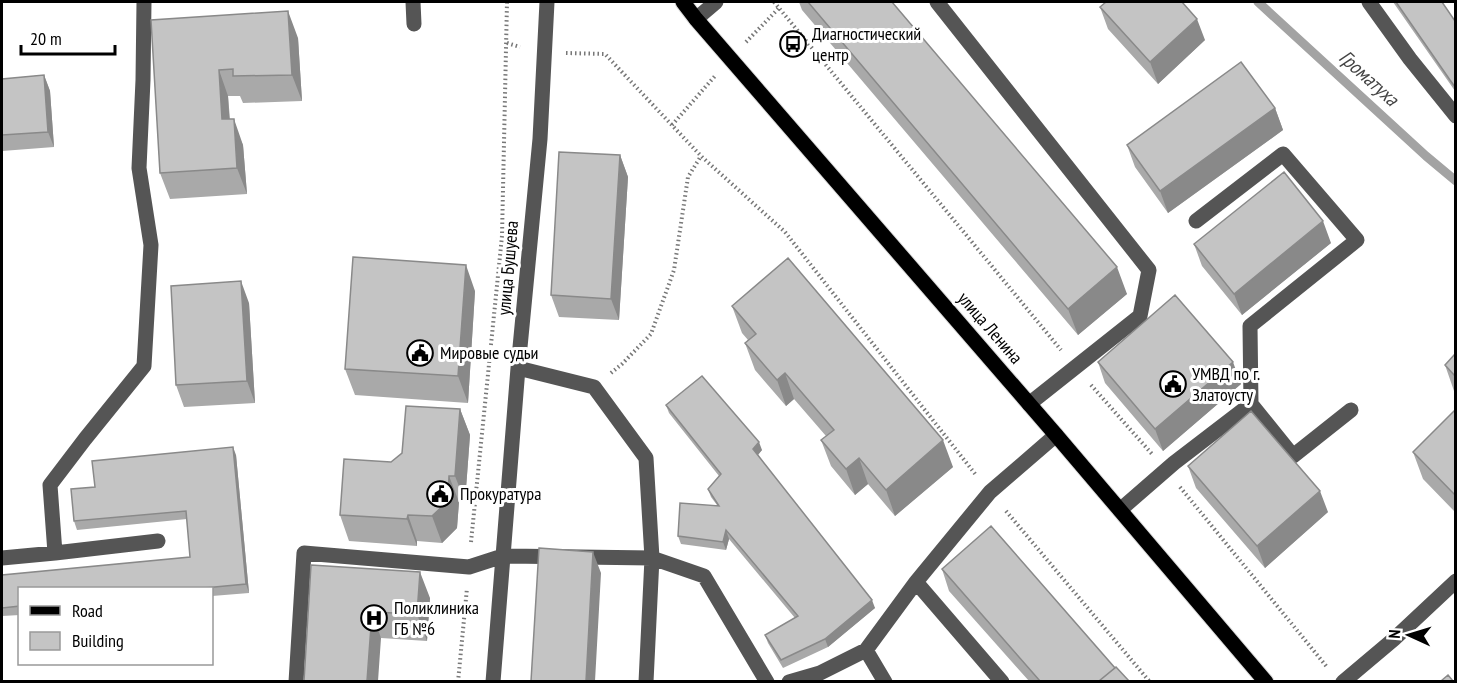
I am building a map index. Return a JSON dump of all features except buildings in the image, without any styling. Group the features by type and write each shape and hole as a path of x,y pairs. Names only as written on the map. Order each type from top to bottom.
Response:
{"main road":[{"name":"улица Ленина","path":"683,2 1056,435 1264,681"}],"street":[{"path":"56,553 50,485 144,366 151,245 139,168 144,2"},
{"path":"413,2 414,24"},
{"name":"улица Бушуева","path":"494,681 518,368 540,140 547,2"},
{"path":"696,19 716,2"},
{"path":"937,2 1149,270 1140,316 1029,404"},
{"path":"1369,2 1455,116"},
{"path":"1196,220 1283,154 1357,240 1250,326 1251,404 1293,456 1351,410"},
{"path":"518,368 594,387 646,458 652,558 646,681"},
{"path":"1120,510 1166,469 1251,404"},
{"path":"789,681 820,673 866,650 916,582 990,492 1056,435"},
{"path":"2,558 158,541"},
{"path":"296,681 304,553 469,567 503,556 652,558 704,576 767,681"},
{"path":"1337,677 1394,639 1455,581"},
{"path":"916,582 1002,681"},
{"path":"866,650 885,681"}],"path":[{"path":"458,681 502,236 507,2"},
{"path":"774,2 1075,367 1166,469 1337,677"},
{"path":"507,43 545,52 605,54 701,156 785,232 990,492 1150,681"},
{"path":"594,387 622,364 651,334 674,270 688,177 701,156"}],"waterway":[{"name":"Громатуха","path":"1258,2 1456,181"}],"place":[{"name":"Диагностический центр","path":"793,44"},
{"name":"Мировые судьи","path":"420,353"},
{"name":"УМВД по г. Златоусту","path":"1173,384"},
{"name":"Прокуратура","path":"440,494"},
{"name":"Поликлиника ГБ №6","path":"374,618"}]}
